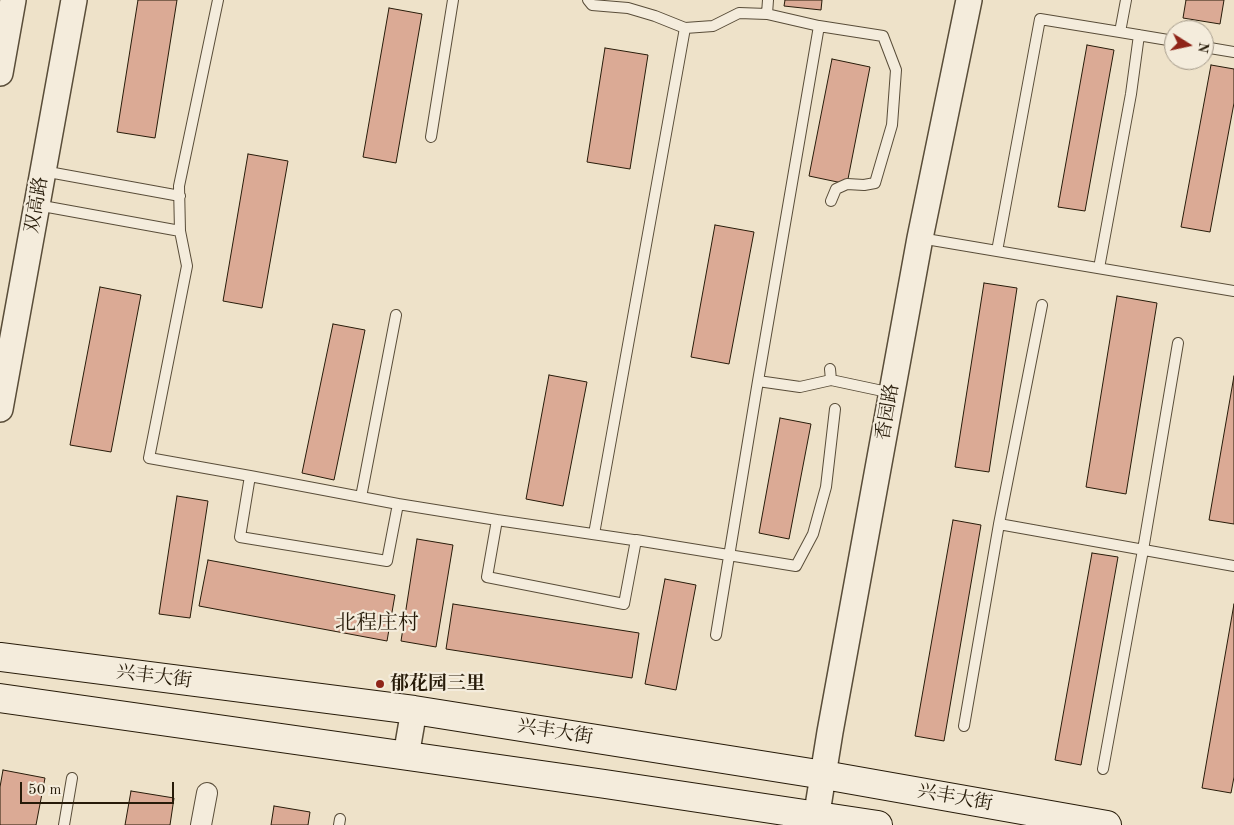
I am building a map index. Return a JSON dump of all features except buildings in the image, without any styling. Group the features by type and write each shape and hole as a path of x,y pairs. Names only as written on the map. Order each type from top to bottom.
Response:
{"main road":[{"name":"兴丰大街","path":"0,657 414,710 824,775 1107,825"},
{"path":"0,698 605,784 816,820 878,825"}],"street":[{"path":"0,73 3,38 13,0"},
{"name":"双高路","path":"0,409 74,0"},
{"name":"香园路","path":"816,820 830,732 920,238 969,0"},
{"path":"406,756 414,710"},
{"path":"201,825 207,792"}],"lane":[{"path":"218,0 179,186 180,231 187,266 149,458 398,504 796,566 813,534 826,487 836,409"},
{"path":"430,137 453,0"},
{"path":"588,0 592,5 628,8 685,28 714,26 739,13 766,14 819,26 883,36 896,70 892,125 875,183 864,185 847,184 836,189 831,201"},
{"path":"766,14 768,0"},
{"path":"1120,32 1126,0"},
{"path":"998,251 1040,19 1164,40"},
{"path":"716,635 819,26"},
{"path":"594,534 685,28"},
{"path":"1099,268 1131,94 1139,36"},
{"path":"1214,49 1234,52"},
{"path":"43,171 180,196"},
{"path":"37,206 180,231"},
{"path":"920,238 1234,291"},
{"path":"964,726 1042,305"},
{"path":"361,497 396,314"},
{"path":"1103,769 1178,343"},
{"path":"830,369 831,380"},
{"path":"758,381 800,387 831,380 892,393"},
{"path":"250,476 240,537 387,561 398,504"},
{"path":"497,520 487,577 624,604 636,540 640,541"},
{"path":"1000,524 1234,566"},
{"path":"64,825 72,778"}],"place":[{"name":"郁花园三里","path":"380,684"}],"district":[{"name":"北程庄村","path":"377,623"}]}
